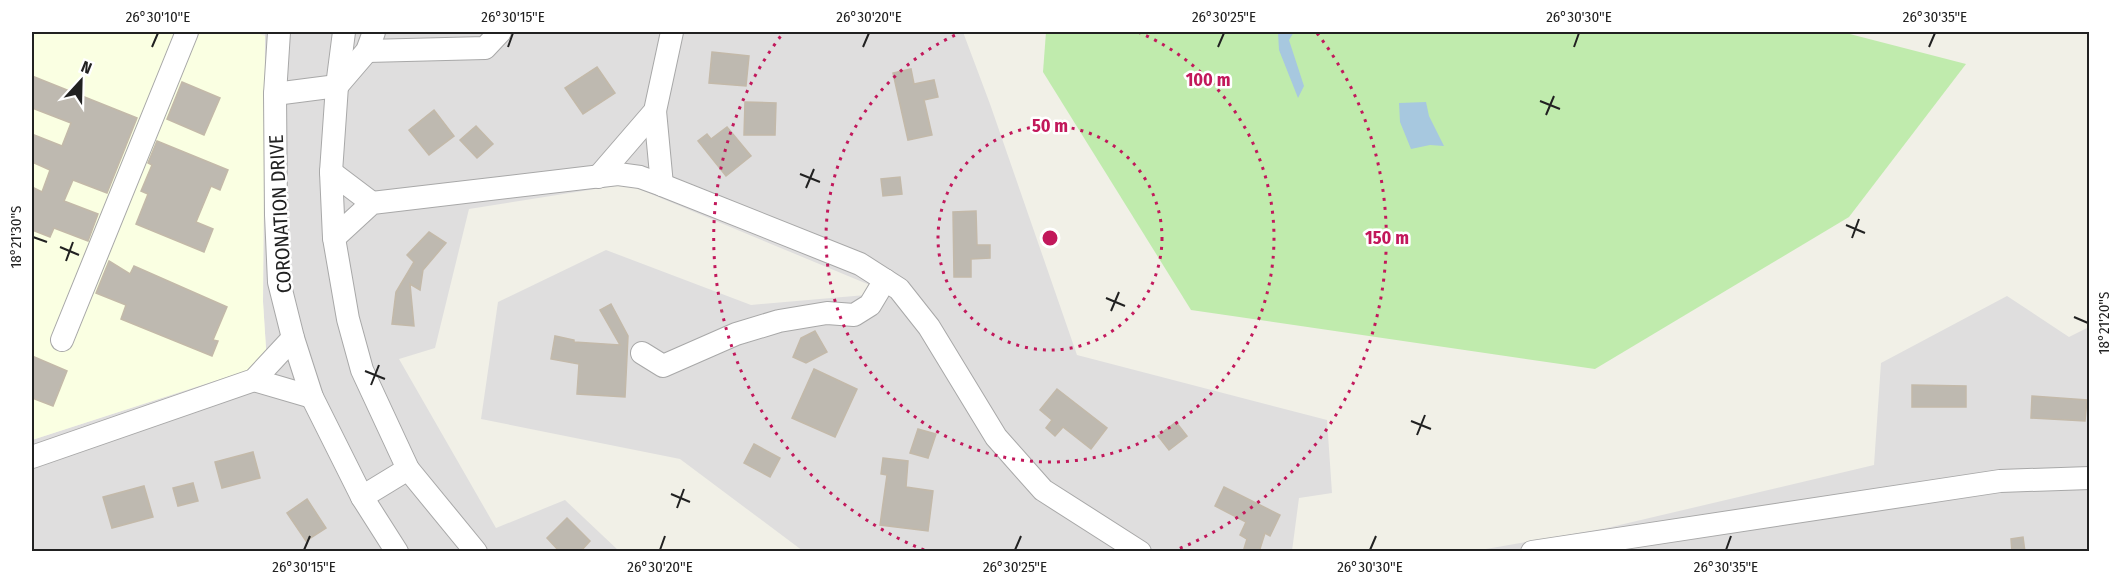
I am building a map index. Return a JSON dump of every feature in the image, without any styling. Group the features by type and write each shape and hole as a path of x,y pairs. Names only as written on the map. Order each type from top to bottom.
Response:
{"street":[{"path":"62,340 187,32"},
{"name":"CORONATION DRIVE","path":"279,32 275,94 279,282 293,338 312,397 362,497 397,552"},
{"path":"344,32 337,86 331,172 334,238 348,319 362,370 408,469 476,552"},
{"path":"275,94 337,86 371,41 485,48 500,32"},
{"path":"662,184 655,111 672,32"},
{"path":"598,177 655,111"},
{"path":"331,172 372,203"},
{"path":"334,238 372,203 618,174 640,177 662,184 860,264 899,289 929,327 996,437 1043,490 1140,552"},
{"path":"642,352 663,366 736,334 779,321 827,314 854,315 870,305 885,280"},
{"path":"32,457 254,380 293,338"},
{"path":"254,380 312,397"},
{"path":"362,497 408,469"},
{"path":"1532,552 2000,481 2090,478"}],"shaded area":[{"path":"32,32 254,32 265,36 263,302 267,364 32,440"},
{"path":"265,32 963,32 1077,355 1327,420 1332,493 1299,498 1292,551 803,551 680,459 481,419 498,302 606,250 751,305 889,293 627,184 469,209 435,348 399,359 496,528 565,500 619,551 32,551 32,440 267,364 263,302"},
{"path":"2007,296 2069,337 2089,327 2089,551 1469,552 1607,528 1874,465 1881,363"}],"green space":[{"path":"1046,32 1842,32 1966,64 1849,217 1595,369 1191,310 1043,72"}],"water":[{"path":"1278,32 1294,32 1289,40 1304,86 1298,98 1279,50"},
{"path":"1426,102 1429,116 1444,146 1430,145 1411,149 1400,122 1399,103"}],"building":[{"path":"712,52 749,56 746,86 709,83"},
{"path":"597,67 615,93 583,114 565,88"},
{"path":"911,69 914,84 934,80 938,97 924,100 932,135 908,140 893,73"},
{"path":"32,76 137,118 107,193 73,180 64,201 98,214 88,241 54,228 50,237 32,230 32,187 42,192 50,170 32,162 32,134 62,146 71,123 32,108"},
{"path":"182,82 220,98 204,135 167,119"},
{"path":"745,102 776,103 775,135 744,135"},
{"path":"434,110 454,136 429,155 409,130"},
{"path":"476,126 493,144 477,158 460,140"},
{"path":"727,127 751,156 726,176 698,141 707,134 711,139"},
{"path":"157,141 228,170 220,190 211,186 196,222 213,229 204,252 136,224 148,194 141,191 152,165 148,163"},
{"path":"900,177 902,194 883,196 881,179"},
{"path":"976,211 977,245 990,245 990,258 971,259 971,277 954,277 953,212"},
{"path":"429,232 446,243 423,270 420,290 410,284 414,326 392,324 396,292 414,262 407,255"},
{"path":"109,261 130,274 134,266 227,307 213,340 218,341 212,356 121,319 126,305 96,293"},
{"path":"611,304 628,336 625,397 577,394 579,364 551,359 555,336 574,340 574,342 620,345 600,310"},
{"path":"815,331 827,352 806,363 793,357 801,338"},
{"path":"32,356 67,371 53,406 32,398"},
{"path":"814,369 857,389 835,437 792,418"},
{"path":"1912,385 1966,386 1966,407 1912,407"},
{"path":"1057,389 1107,428 1091,449 1063,427 1055,436 1046,428 1052,420 1040,410"},
{"path":"2032,396 2087,400 2085,421 2031,418"},
{"path":"1176,422 1187,436 1169,450 1158,436"},
{"path":"918,429 936,434 928,458 910,453"},
{"path":"754,444 780,458 770,477 744,463"},
{"path":"253,452 260,478 222,488 215,462"},
{"path":"883,458 908,461 906,487 933,491 928,531 880,525 887,475 881,474"},
{"path":"193,483 198,501 178,506 173,488"},
{"path":"144,486 153,517 112,528 103,497"},
{"path":"1224,487 1280,515 1270,536 1265,533 1259,552 1243,552 1247,539 1240,535 1246,522 1215,506"},
{"path":"307,499 326,528 306,541 287,513"},
{"path":"567,518 590,541 580,552 560,552 547,538"},
{"path":"2023,537 2025,552 2012,552 2011,539"}]}
